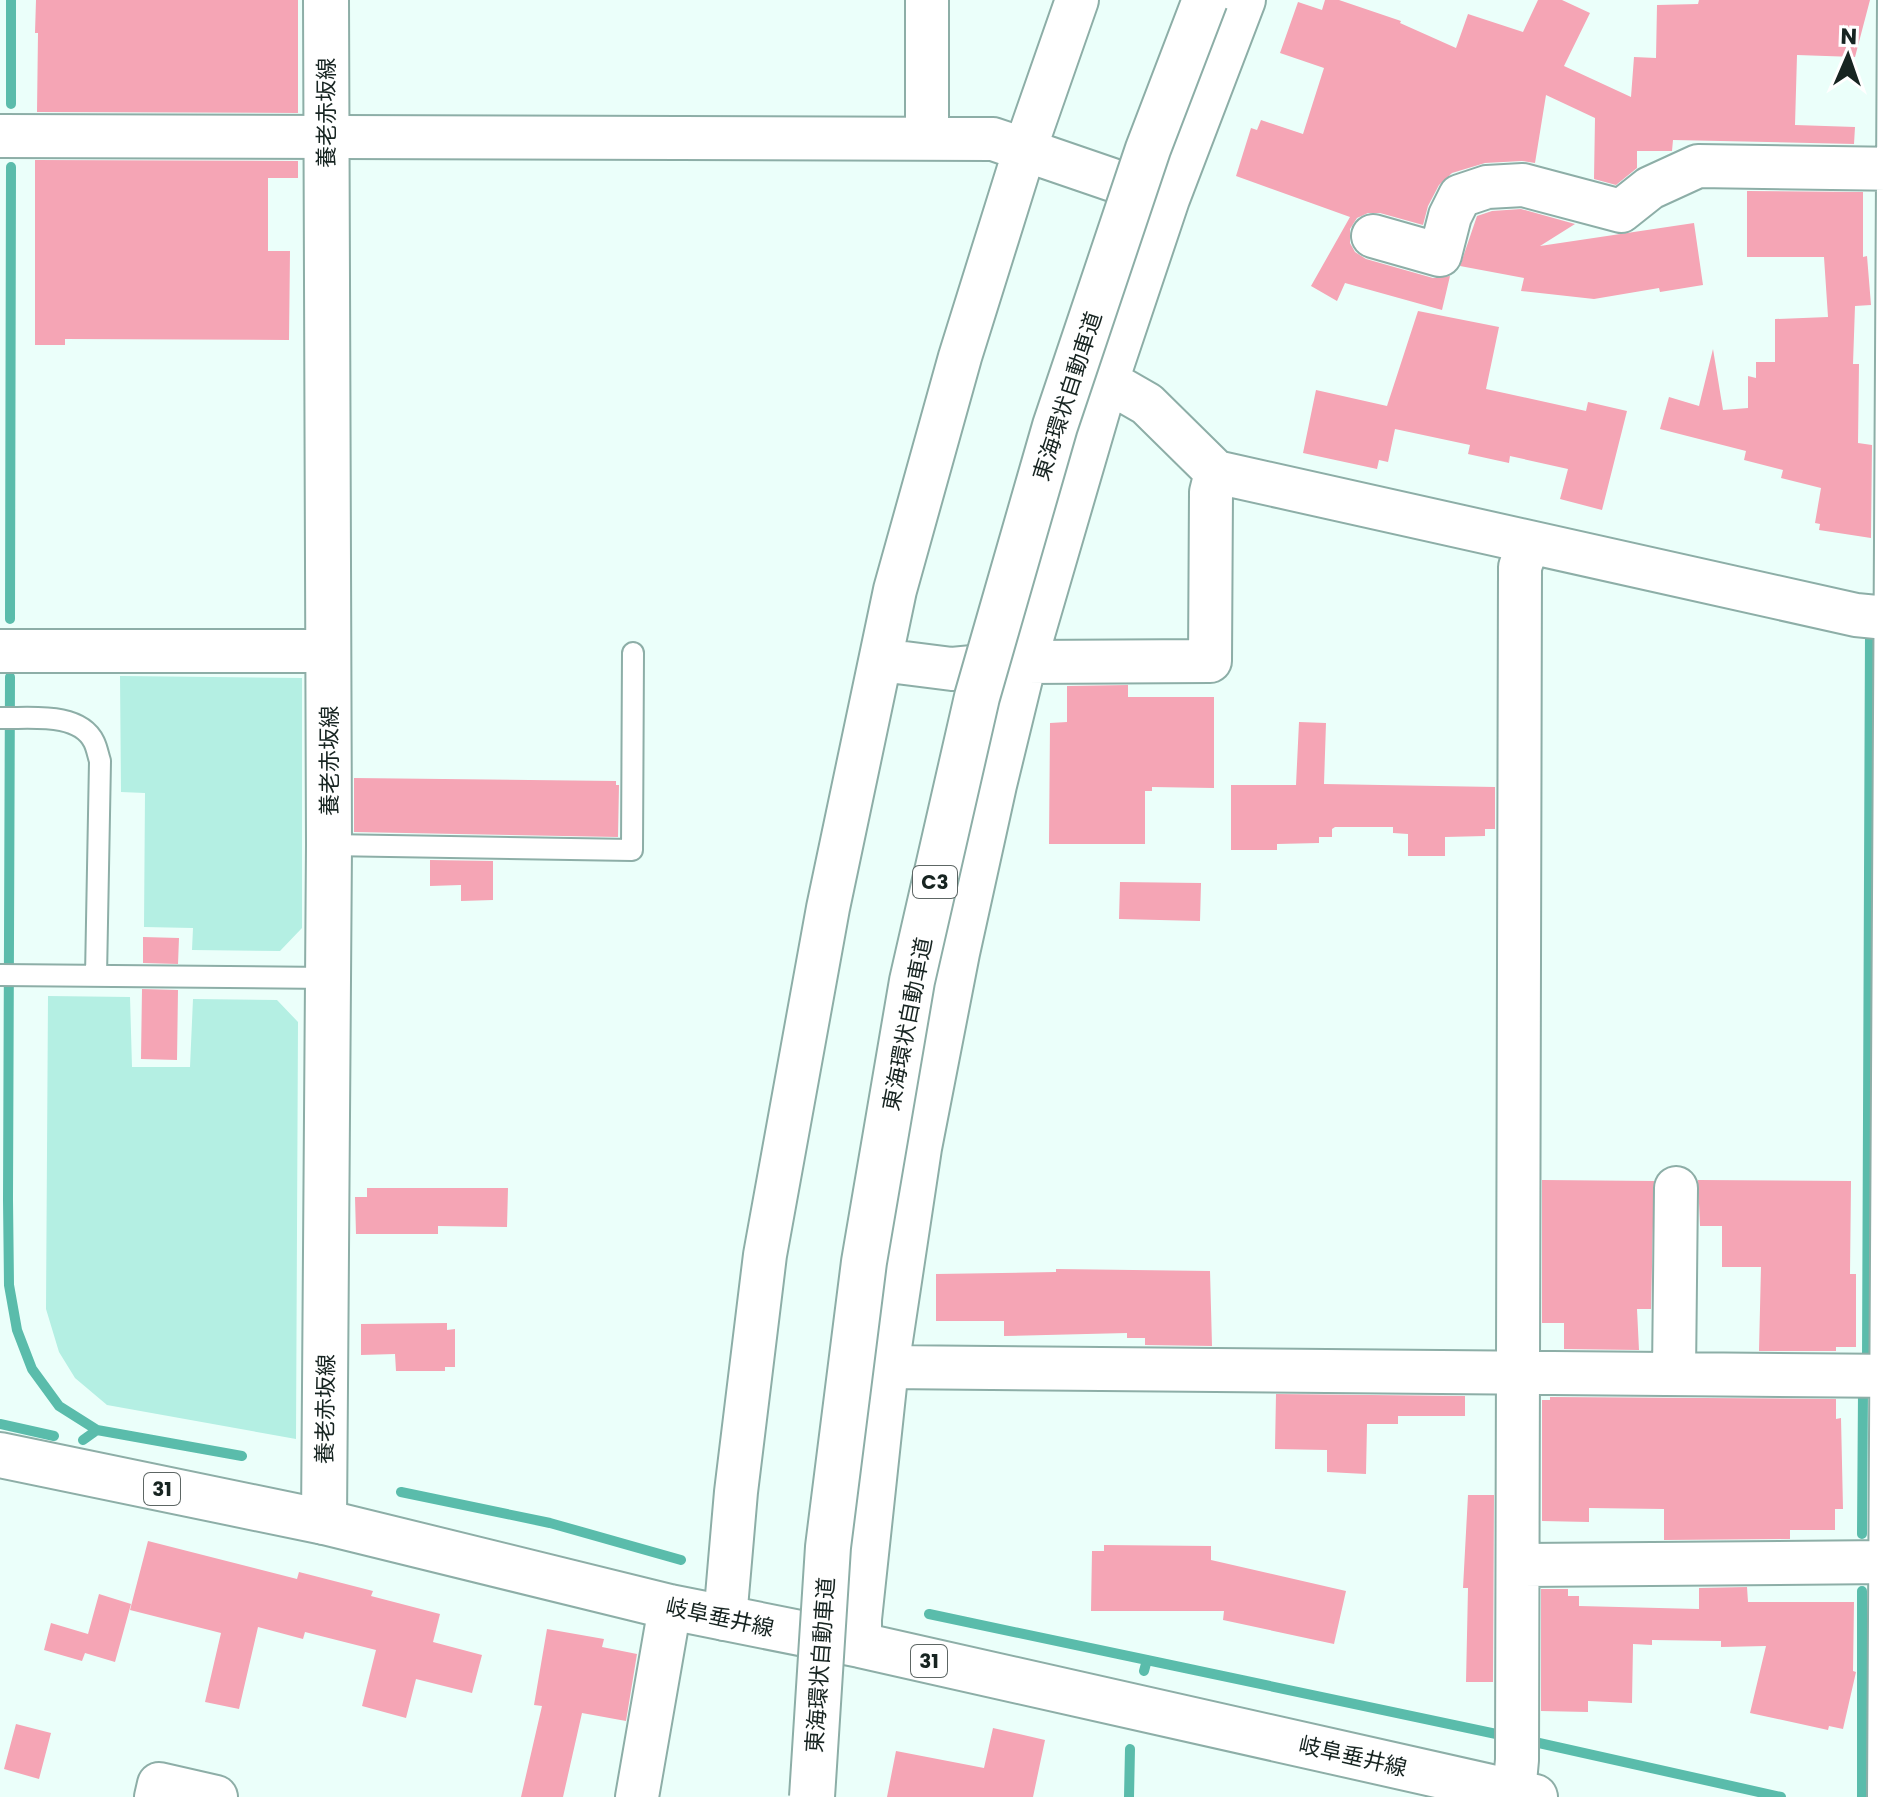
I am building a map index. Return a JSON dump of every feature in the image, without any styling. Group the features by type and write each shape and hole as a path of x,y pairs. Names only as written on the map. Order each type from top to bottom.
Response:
{"main road":[{"name":"養老赤坂線","path":"324,1522 329,978 326,0"},
{"name":"東海環状自動車道","path":"812,1797 828,1547 864,1262 912,981 977,697 1055,426 1148,149 1205,0"},
{"name":"岐阜垂井線","path":"0,1455 324,1522 670,1607 860,1645 1524,1795"}],"street":[{"path":"927,0 927,139"},
{"path":"725,1619 736,1492 765,1255 828,908 895,590 960,357 1025,149 1077,0"},
{"path":"860,1645 860,1619 887,1367 920,1148 955,968 1025,662 1107,381 1168,199 1244,0"},
{"path":"1889,1797 1888,1562 1898,1376 1899,0"},
{"path":"0,136 993,139 1168,199"},
{"path":"1373,236 1440,255 1450,216 1460,196 1487,187 1523,185 1621,211 1650,188 1698,166 1901,169"},
{"path":"1107,381 1147,404 1216,472 1856,615 1897,619"},
{"path":"881,660 952,669 1025,662 1210,661 1211,492 1216,472"},
{"path":"1524,1795 1517,1760 1520,567 1529,542"},
{"path":"0,651 329,651"},
{"path":"1674,1374 1676,1188"},
{"path":"887,1367 1898,1376"},
{"path":"1519,1565 1888,1562"},
{"path":"637,1797 670,1607"},
{"path":"156,1797 159,1784 216,1797"}],"lane":[{"path":"329,845 632,850 633,653"},
{"path":"0,718 58,720 78,725 94,740 100,761 96,976"},
{"path":"0,975 329,978"}],"green space":[{"path":"120,676 302,678 302,928 280,951 192,950 193,928 144,927 145,793 121,792"},
{"path":"48,996 130,997 132,1067 190,1067 193,999 277,1000 298,1022 296,1439 107,1405 75,1378 59,1352 46,1309"}],"building":[{"path":"36,0 298,0 298,113 37,112"},
{"path":"1325,0 1339,0 1401,21 1456,48 1468,14 1523,32 1538,0 1562,0 1590,13 1564,66 1631,97 1634,57 1656,58 1657,5 1698,4 1699,0 1870,0 1855,57 1797,55 1795,125 1855,127 1854,144 1673,140 1672,151 1637,151 1637,168 1616,185 1594,179 1595,118 1546,95 1535,163 1485,163 1452,173 1439,185 1428,206 1423,225 1380,213 1368,213 1357,218 1350,229 1350,243 1355,252 1366,259 1433,278 1450,276 1442,310 1345,283 1337,301 1311,286 1350,217 1236,176 1251,128 1257,130 1261,120 1303,134 1324,68 1280,53 1298,2 1322,10"},
{"path":"35,160 298,161 298,178 268,178 268,251 290,251 289,340 65,339 65,345 35,345"},
{"path":"1747,191 1863,192 1863,257 1867,256 1871,305 1855,306 1853,364 1859,364 1858,443 1872,445 1871,538 1819,530 1820,524 1815,523 1821,488 1781,478 1783,470 1744,460 1746,451 1660,429 1669,397 1699,406 1713,349 1723,410 1748,408 1748,376 1756,378 1756,362 1775,362 1775,319 1828,317 1824,257 1747,257"},
{"path":"1521,209 1575,224 1540,246 1694,223 1703,285 1660,292 1659,288 1594,299 1521,291 1524,278 1460,266 1477,216 1492,211"},
{"path":"1418,311 1499,327 1486,389 1586,411 1588,402 1627,411 1602,510 1560,499 1568,469 1510,456 1509,463 1468,454 1470,445 1395,429 1388,462 1379,460 1377,469 1303,453 1316,390 1387,406"},
{"path":"1128,685 1128,697 1214,697 1214,788 1152,787 1152,791 1145,791 1145,844 1049,844 1050,723 1067,722 1067,686"},
{"path":"1299,722 1326,723 1324,784 1495,787 1495,829 1485,829 1485,836 1445,837 1445,856 1408,856 1408,834 1393,833 1393,827 1335,827 1332,837 1319,837 1319,843 1277,844 1277,850 1231,850 1231,785 1296,785"},
{"path":"354,778 616,781 619,785 618,837 354,832"},
{"path":"430,860 493,861 493,900 461,901 461,885 430,886"},
{"path":"1120,882 1201,883 1200,921 1119,919"},
{"path":"143,937 179,938 178,964 143,963"},
{"path":"142,989 178,990 177,1060 141,1059"},
{"path":"1542,1180 1654,1181 1651,1309 1637,1309 1639,1350 1564,1349 1564,1323 1542,1323"},
{"path":"1698,1180 1851,1181 1850,1274 1856,1274 1856,1347 1836,1347 1836,1351 1759,1351 1761,1267 1722,1267 1722,1226 1700,1226"},
{"path":"367,1188 508,1188 507,1227 438,1226 438,1234 356,1234 355,1197 367,1197"},
{"path":"1056,1269 1210,1271 1212,1346 1145,1345 1145,1338 1127,1338 1127,1333 1004,1336 1004,1321 936,1321 936,1274 1056,1272"},
{"path":"447,1323 447,1330 455,1329 455,1367 445,1367 445,1371 396,1371 395,1354 361,1355 361,1324"},
{"path":"1276,1394 1465,1396 1465,1416 1398,1416 1398,1424 1367,1424 1366,1474 1327,1472 1327,1450 1275,1449"},
{"path":"1550,1397 1836,1399 1836,1419 1841,1418 1843,1509 1835,1509 1835,1530 1790,1530 1790,1539 1664,1540 1664,1509 1589,1508 1589,1522 1542,1521 1542,1400 1550,1400"},
{"path":"1468,1495 1494,1495 1493,1682 1466,1682 1468,1588 1463,1588"},
{"path":"148,1541 297,1579 299,1572 373,1591 371,1596 440,1614 433,1642 482,1655 472,1693 416,1679 406,1718 362,1706 376,1650 305,1632 303,1639 258,1627 239,1709 205,1702 221,1633 130,1610"},
{"path":"1104,1545 1211,1546 1211,1560 1346,1591 1334,1644 1223,1620 1224,1611 1091,1611 1092,1551 1104,1551"},
{"path":"1747,1587 1748,1602 1854,1602 1853,1671 1856,1672 1843,1729 1829,1726 1828,1730 1750,1713 1766,1646 1721,1647 1721,1641 1652,1640 1652,1645 1633,1644 1632,1703 1588,1701 1588,1712 1541,1711 1541,1589 1568,1589 1568,1596 1579,1596 1579,1606 1699,1609 1699,1588"},
{"path":"99,1594 131,1604 115,1662 85,1653 82,1661 44,1650 51,1623 88,1634"},
{"path":"547,1629 604,1639 602,1647 637,1654 626,1721 582,1713 563,1797 521,1797 542,1706 534,1705"},
{"path":"16,1724 51,1733 39,1779 4,1769"},
{"path":"993,1728 1045,1740 1033,1797 887,1797 896,1751 984,1768"}],"waterway":[{"path":"11,0 11,104"},
{"path":"10,619 11,167"},
{"path":"1867,1360 1870,633"},
{"path":"10,677 8,1200 9,1285 17,1330 32,1369 59,1406 97,1430 242,1456"},
{"path":"1862,1534 1863,1392"},
{"path":"0,1424 54,1436"},
{"path":"83,1440 97,1430"},
{"path":"401,1492 550,1523 681,1560"},
{"path":"1862,1591 1862,1797"},
{"path":"929,1614 1147,1660 1144,1671"},
{"path":"1147,1660 1501,1735"},
{"path":"1530,1741 1781,1797"},
{"path":"1129,1797 1130,1749"}]}
